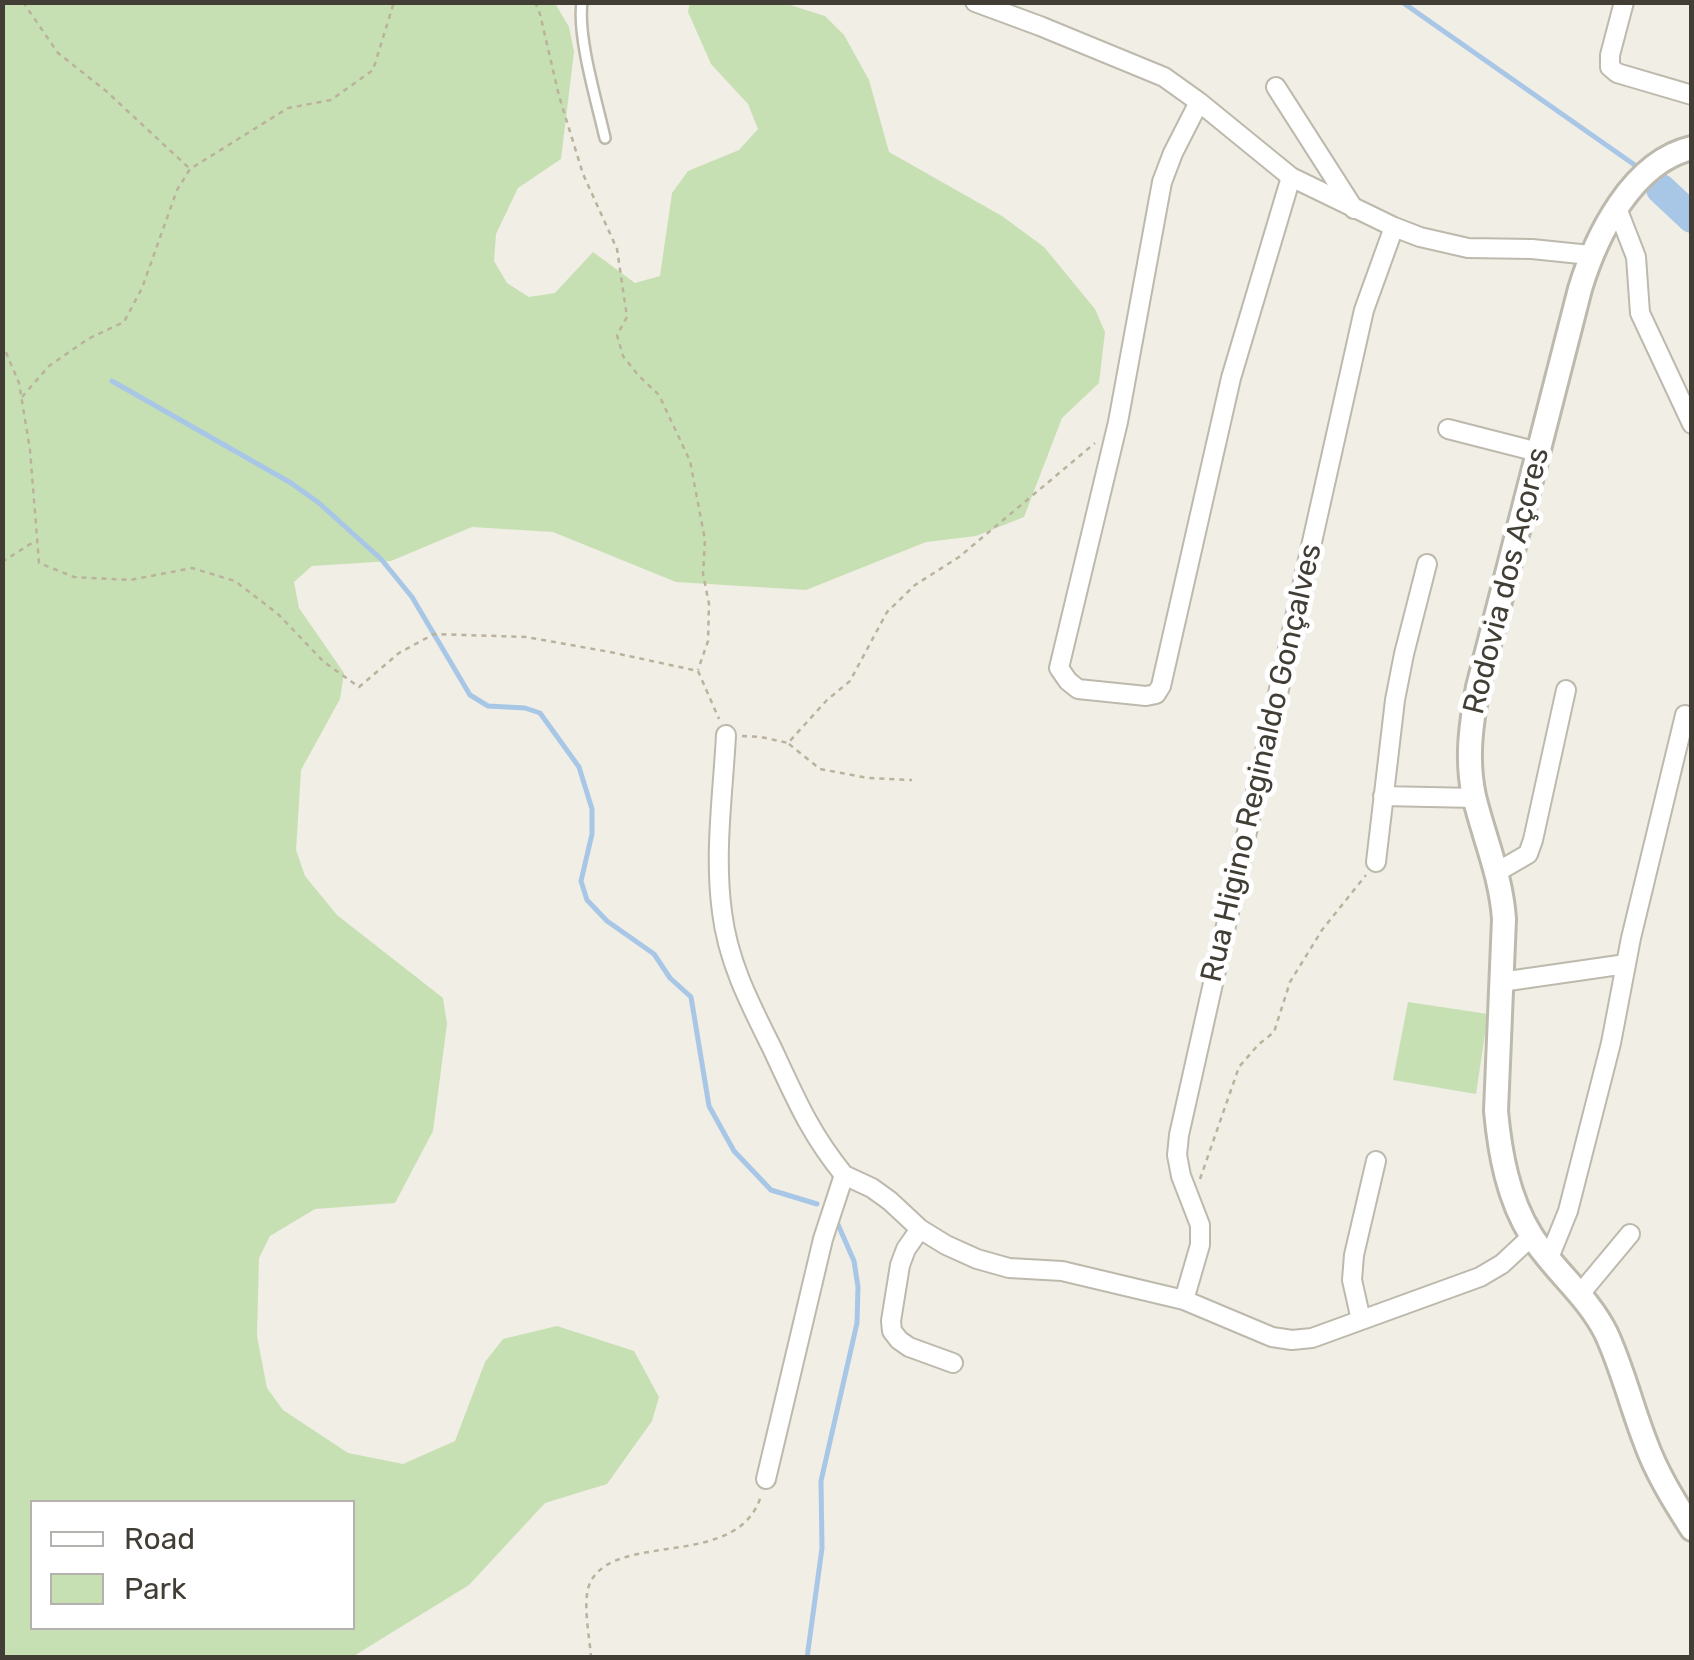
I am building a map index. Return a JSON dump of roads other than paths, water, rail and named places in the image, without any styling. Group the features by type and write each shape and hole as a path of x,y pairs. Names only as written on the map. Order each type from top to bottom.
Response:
{"street":[{"path":"975,2 1164,77 1291,177 1394,227 1468,248 1590,255"},
{"path":"1624,2 1610,67 1617,73 1692,94"},
{"path":"1276,87 1354,209"},
{"path":"1199,102 1162,182 1118,422 1059,668 1078,689 1146,696 1156,694 1161,686 1231,378 1291,177"},
{"name":"Rodovia dos Açores","path":"1692,148 1676,152 1636,184 1602,230 1590,255 1478,687 1470,744 1475,798 1497,872 1504,918 1496,1078 1499,1139 1512,1198 1532,1236 1597,1317 1612,1346 1646,1446 1692,1529"},
{"path":"1617,208 1636,258 1640,314 1692,424"},
{"name":"Rua Higino Reginaldo Gonçalves","path":"1184,1300 1200,1245 1200,1225 1181,1176 1178,1135 1364,310 1394,227"},
{"path":"1448,429 1538,452"},
{"path":"1376,862 1404,654 1427,564"},
{"path":"1497,872 1528,854 1566,690"},
{"path":"1549,1258 1568,1211 1611,1043 1685,715"},
{"path":"726,735 719,866 721,909 728,947 754,1015 823,1150 844,1175 872,1188 946,1245 1009,1268 1062,1271 1184,1300 1272,1337 1292,1340 1312,1338 1480,1277 1502,1264 1532,1236"},
{"path":"1383,796 1475,798"},
{"path":"1501,982 1626,964"},
{"path":"1360,1320 1352,1280 1354,1255 1376,1161"},
{"path":"766,1479 824,1238 844,1175"},
{"path":"920,1228 900,1265 892,1331 909,1347 953,1362"},
{"path":"1580,1294 1630,1234"}],"lane":[{"path":"582,2 585,44 605,138"}],"waterway":[{"path":"1402,2 1639,168"},
{"path":"1661,189 1692,218"},
{"path":"112,381 291,483 319,503 381,559 412,597 470,695 488,706 540,713 579,767 592,809 592,834 581,881 587,900 607,921 654,954 670,978 691,997 709,1106 734,1151 771,1190 817,1204"},
{"path":"807,1658 822,1548 821,1481 857,1323 854,1261 836,1220"}]}
